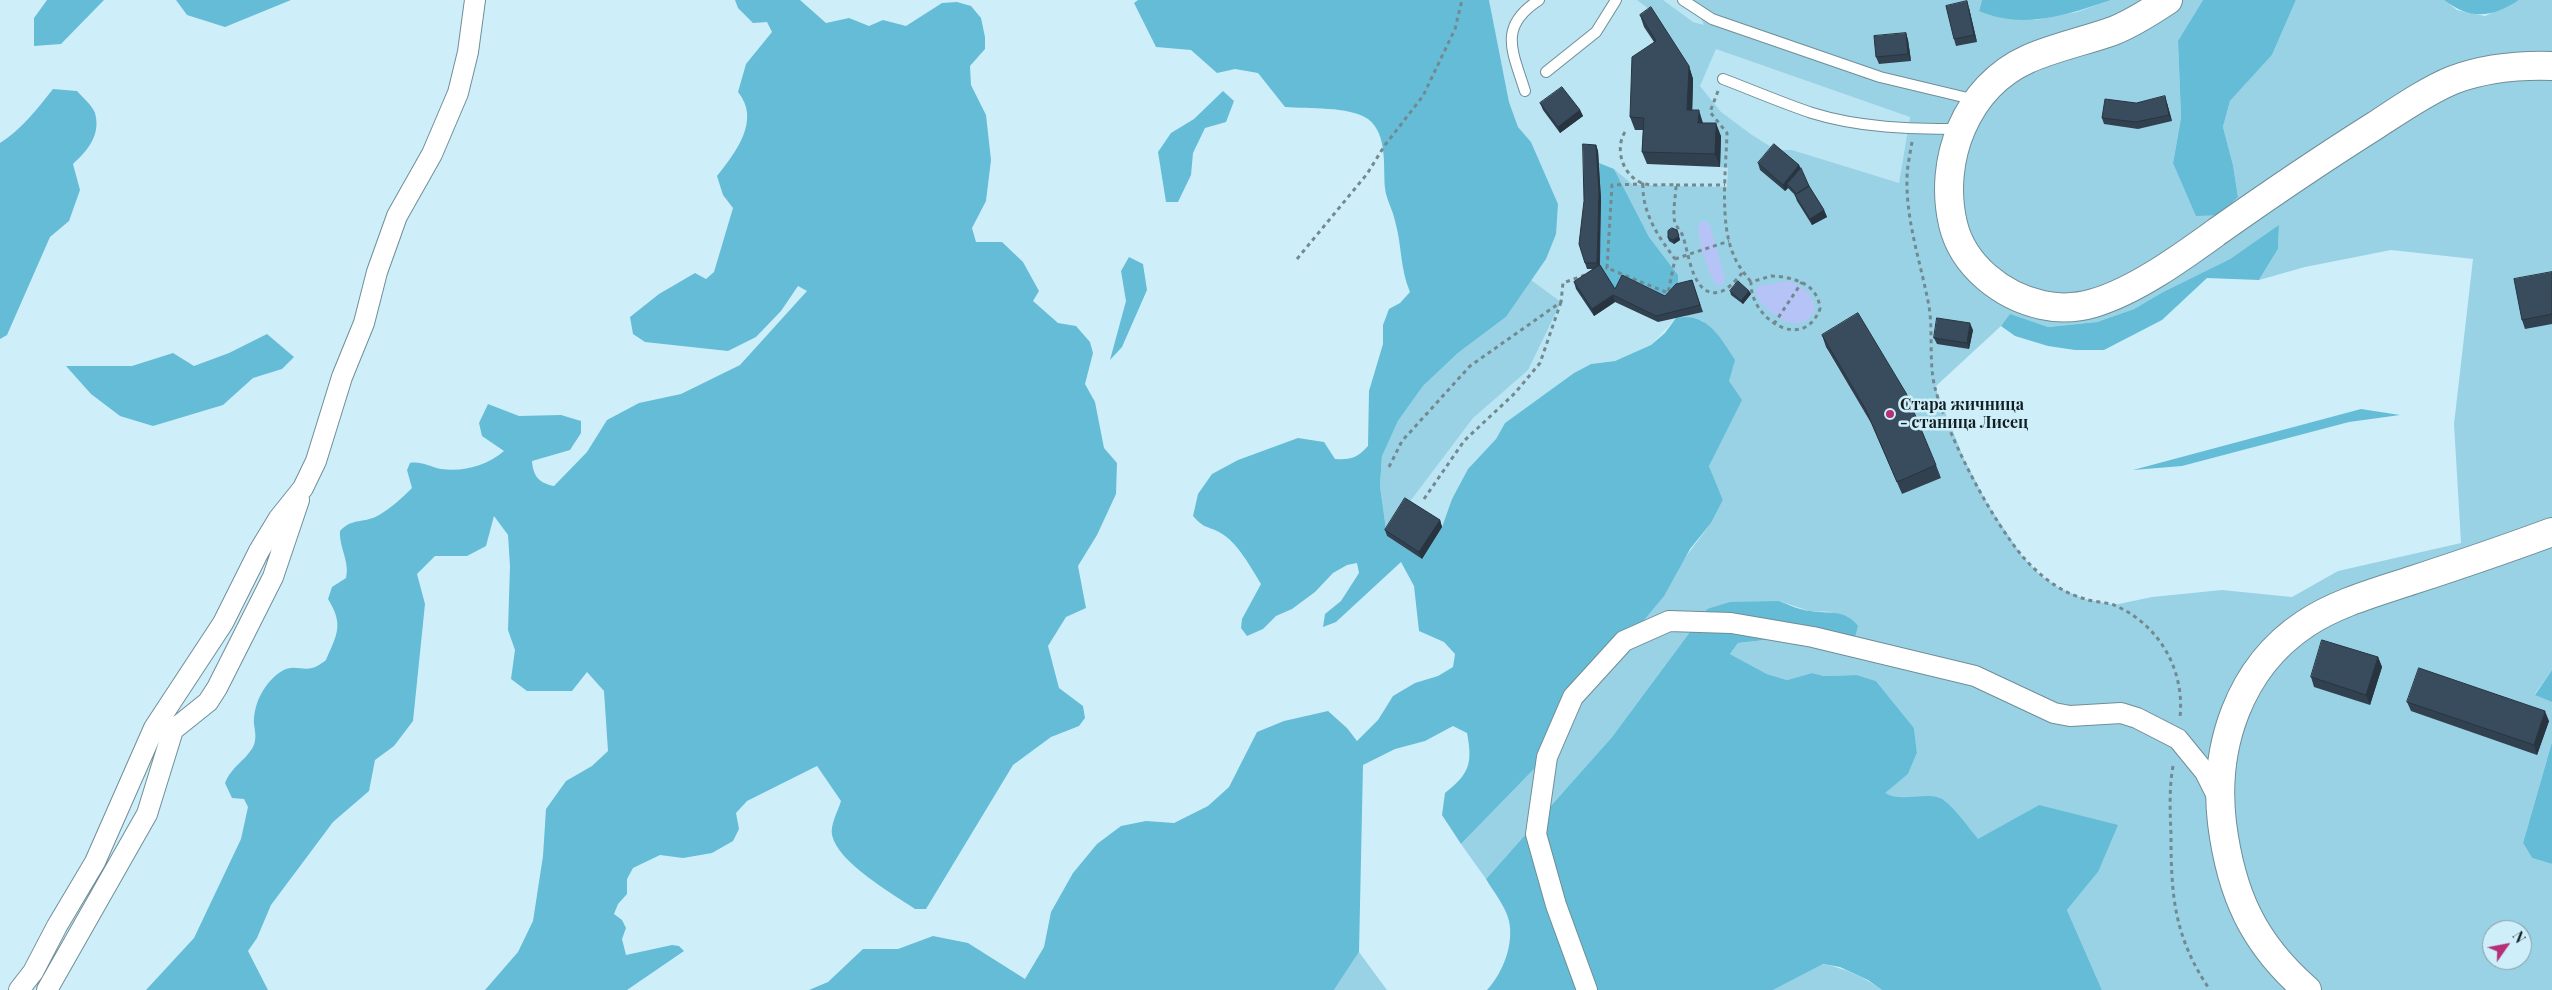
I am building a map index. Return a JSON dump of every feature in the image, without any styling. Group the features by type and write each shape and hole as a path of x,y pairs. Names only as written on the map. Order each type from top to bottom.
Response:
{"main road":[{"path":"2168,0 2138,20 2112,31 2027,60 1998,78 1978,100 1961,129 1953,153 1949,198 1954,230 1966,255 2000,288 2016,296 2053,307 2073,307 2117,294 2180,258 2320,160 2394,113 2453,80 2517,64 2552,66"},
{"path":"2307,990 2283,969 2256,935 2239,901 2230,867 2220,802 2227,732 2235,711 2260,667 2287,637 2324,614 2368,595 2552,532"}],"street":[{"path":"47,990 147,814 173,730 208,702 217,688 273,577 303,488 321,446 342,377 364,323 377,272 397,216 432,154 458,93 468,52 475,0"},
{"path":"19,990 34,972 57,926 95,862 154,728 223,623 258,551 279,518 303,488"},
{"path":"1587,990 1556,905 1536,834 1547,757 1573,697 1624,641 1669,621 1731,623 1862,648 1975,676 2054,713 2070,716 2121,713 2150,722 2178,739 2205,772 2220,802"}],"lane":[{"path":"1525,91 1513,48 1512,30 1521,15 1539,0"},
{"path":"1546,72 1596,32 1616,0"},
{"path":"1683,0 1712,18 1880,77 1978,100"},
{"path":"1723,79 1813,113 1861,123 1914,129 1961,129"}],"path":[{"path":"1297,259 1367,174 1385,145 1423,96 1455,29 1462,0"},
{"path":"1723,79 1710,112 1727,133 1725,185 1729,241 1733,254 1751,282 1758,305 1774,324 1781,328 1793,330 1806,326 1817,316 1820,309 1816,295 1802,282 1788,277 1771,276 1751,282"},
{"path":"1914,129 1907,178 1909,208 1929,303 1934,387 1987,503 2022,556 2040,575 2059,588 2084,599 2114,605 2138,619 2156,636 2169,654 2178,678 2181,712 2170,782 2171,882 2176,917 2185,944 2210,990"},
{"path":"1424,499 1464,441 1515,392 1540,363 1562,302 1563,283 1607,268 1668,293 1674,259 1648,215 1643,199 1643,184 1628,171 1620,156 1619,147 1625,132"},
{"path":"1607,268 1612,185 1725,185"},
{"path":"1676,185 1676,224 1683,236 1686,255 1696,277 1706,290 1712,292 1727,289 1743,272"},
{"path":"1674,259 1729,241"},
{"path":"1774,324 1802,282"},
{"path":"1389,467 1402,441 1470,366 1562,302"}],"shaded area":[{"path":"47,0 104,0 61,44 34,46 34,18"},
{"path":"176,0 291,0 225,27 187,15"},
{"path":"735,0 800,0 826,23 849,18 869,26 883,20 906,26 942,3 957,2 971,6 981,18 985,37 985,49 970,66 971,85 986,115 991,160 986,201 972,228 976,242 1002,242 1023,262 1039,291 1033,301 1058,323 1076,326 1090,342 1093,353 1085,384 1095,402 1104,448 1117,463 1116,494 1097,535 1078,566 1086,608 1066,617 1048,646 1059,688 1083,706 1085,718 1079,726 1051,737 1013,765 926,909 915,909 880,886 844,856 836,846 832,835 833,822 841,801 817,766 747,801 736,813 739,829 733,841 712,853 683,858 660,855 633,868 627,879 627,894 618,904 614,914 622,920 626,928 622,939 626,955 672,945 679,946 684,951 627,990 485,990 518,952 533,921 543,856 546,809 566,781 592,766 608,751 604,691 587,672 572,691 527,691 511,679 515,650 508,630 510,566 508,535 494,516 486,546 467,556 435,556 417,574 425,604 413,721 394,746 375,760 369,791 333,822 271,905 257,938 248,951 268,990 146,990 194,938 241,839 248,807 244,799 232,798 225,783 231,772 253,747 255,736 254,716 261,694 270,681 282,671 290,668 308,669 316,667 326,660 330,651 336,636 337,623 333,608 328,599 332,587 346,578 347,572 340,531 354,522 374,518 408,492 412,488 407,470 410,463 422,463 450,470 466,469 490,461 504,451 482,436 479,423 488,404 519,416 561,415 581,421 581,433 570,450 532,461 535,475 544,483 554,486 587,452 607,420 639,403 681,394 740,365 807,291 798,286 781,311 756,337 728,351 645,342 633,334 630,317 659,294 695,273 706,279 714,272 733,208 723,195 717,176 732,157 743,136 746,125 747,114 738,92 746,64 772,32 767,22 753,23 738,8"},
{"path":"1138,0 1489,0 1509,102 1518,127 1531,142 1558,204 1556,234 1546,259 1506,317 1458,353 1423,386 1398,421 1382,456 1380,486 1387,536 1422,559 1442,527 1452,499 1468,469 1496,439 1505,423 1574,373 1591,364 1615,361 1651,345 1665,333 1676,318 1687,317 1704,323 1718,335 1735,360 1729,381 1742,400 1709,466 1723,500 1711,523 1690,549 1664,596 1585,691 1536,767 1461,844 1442,815 1445,793 1459,780 1467,768 1469,744 1467,733 1453,726 1425,741 1395,749 1363,765 1359,952 1334,990 809,990 828,982 863,949 898,949 933,936 968,943 1025,979 1044,947 1051,912 1073,873 1097,844 1121,826 1146,821 1174,823 1208,806 1229,787 1257,732 1284,721 1328,711 1347,728 1357,741 1378,720 1393,696 1415,683 1438,676 1453,667 1455,654 1444,642 1419,631 1414,586 1401,562 1336,622 1323,627 1325,614 1341,601 1359,573 1357,563 1347,565 1333,573 1315,592 1292,609 1276,616 1263,629 1247,636 1241,628 1242,619 1261,584 1243,555 1226,536 1203,525 1193,516 1198,494 1212,474 1238,460 1298,438 1324,442 1335,459 1357,456 1364,450 1368,446 1369,391 1383,344 1383,325 1389,309 1400,303 1410,292 1404,275 1394,217 1385,188 1382,142 1374,125 1368,119 1350,112 1285,107 1258,73 1235,69 1217,73 1191,50 1156,47 1134,3"},
{"path":"1489,0 1693,0 1705,25 1913,99 1899,184 1792,150 1778,150 1866,291 1676,318 1651,345 1615,361 1591,364 1574,373 1505,423 1496,439 1468,469 1452,499 1442,527 1387,536 1506,317 1546,259 1558,204 1531,142 1518,127 1509,102"},
{"path":"1637,0 1663,0 1693,22 1704,25 1693,0 1982,0 1979,11 2036,20 2077,12 2111,0 2203,0 2178,42 2181,118 2173,163 2238,197 2233,165 2223,127 2230,101 2272,55 2296,0 2444,0 2457,10 2485,16 2519,0 2552,0 2552,670 2535,694 2552,702 2552,742 2523,843 2532,858 2552,864 2552,990 2102,990 2067,910 2098,872 2039,805 1978,840 1944,800 1925,797 1894,798 1884,793 1908,774 1917,753 1914,728 1876,681 1857,675 1824,676 1812,673 1787,680 1767,674 1730,654 1738,643 1791,637 1833,612 1809,611 1779,601 1707,609 1612,737 1486,879 1461,844 1536,767 1585,691 1711,523 1723,500 1709,466 1721,438 1729,381 1703,321 1683,316 1703,312 1678,291 1678,275 1649,237 1614,169 1633,185 1727,187 1728,168 1720,167 1692,122 1649,9","holes":["1716,49 1910,117 1899,183 1792,150 1776,150 1752,135 1721,112 1700,86","1802,172 1811,192 1801,199 1788,188","2279,226 2278,249 2259,280 2305,267 2391,250 2473,259 2454,424 2461,543 2338,571 2292,597 2222,590 2152,597 2114,605 2084,599 2059,588 2040,575 2022,556 1987,503 1964,459 1935,387 2001,326 2010,315 2048,327 2097,322 2134,309 2163,292 2230,259","1826,348 1941,478 1902,494 1871,423"]},
{"path":"1982,0 2111,0 2062,15 2029,20 1996,17 1979,11"},
{"path":"2203,0 2296,0 2272,55 2230,101 2223,127 2233,165 2238,197 2219,215 2196,216 2173,163 2181,118 2178,41"},
{"path":"2444,0 2519,0 2490,13 2472,14"},
{"path":"53,89 77,91 89,104 95,113 95,135 88,148 73,164 80,190 69,221 50,237 7,335 0,339 0,143 22,125"},
{"path":"1223,91 1234,101 1226,122 1205,128 1193,153 1191,175 1178,202 1166,202 1158,152 1171,133 1194,119"},
{"path":"1599,163 1614,169 1649,237 1678,275 1678,291 1667,302 1618,296 1599,269 1601,199"},
{"path":"1705,221 1709,223 1725,278 1723,285 1716,285 1714,282 1702,252 1699,227 1700,222"},
{"path":"2279,225 2278,249 2259,280 2207,278 2162,320 2104,350 2075,350 2048,346 2015,336 2001,326 2010,314 2048,327 2097,322 2134,309 2163,292 2230,259"},
{"path":"1129,257 1143,264 1147,290 1122,347 1110,360 1126,301 1121,271"},
{"path":"1531,280 1561,302 1528,370 1473,418 1408,504 1387,536 1380,486 1382,455 1398,421 1423,386 1458,353 1506,317"},
{"path":"1787,281 1806,291 1813,299 1815,310 1809,319 1801,323 1783,320 1774,314 1759,300 1755,292 1758,286"},
{"path":"267,334 294,357 282,369 253,378 223,405 153,426 120,416 91,394 66,366 132,366 173,353 194,366 229,353"},
{"path":"2361,409 2400,415 2349,422 2182,466 2133,470"},
{"path":"1779,601 1802,610 1836,613 1848,617 1858,626 1854,640 1791,637 1738,643 1730,654 1767,674 1787,680 1812,673 1824,676 1857,675 1876,681 1914,728 1917,753 1908,774 1885,793 1899,797 1932,796 1939,798 1954,809 1978,839 2039,805 2118,825 2098,872 2067,910 2102,990 1882,990 1868,980 1840,967 1823,964 1773,990 1487,990 1498,975 1506,958 1510,930 1505,910 1486,879 1612,737 1707,609 1730,602"},
{"path":"2552,670 2552,702 2535,695"},
{"path":"2552,742 2552,864 2532,858 2523,843"},
{"path":"1359,952 1387,990 1334,990"},
{"path":"1822,964 1854,974 1882,990 1773,990"}],"building":[{"path":"1967,1 1974,35 1954,39 1946,6"},
{"path":"1651,7 1689,66 1687,110 1699,110 1698,123 1716,123 1715,154 1642,152 1644,118 1630,117 1632,57 1656,41 1640,15"},
{"path":"1906,33 1908,54 1876,57 1874,36"},
{"path":"1562,87 1580,110 1558,127 1540,103"},
{"path":"2165,96 2169,115 2136,122 2102,118 2105,99 2136,103"},
{"path":"1583,144 1596,145 1599,192 1597,263 1585,263 1579,244 1584,201"},
{"path":"1774,144 1799,165 1783,185 1758,163"},
{"path":"1801,168 1809,186 1797,194 1787,184"},
{"path":"1809,186 1824,210 1810,219 1795,195"},
{"path":"1672,228 1677,230 1679,236 1673,240 1668,238 1668,231"},
{"path":"1600,265 1615,289 1622,275 1665,296 1676,284 1692,280 1700,305 1656,316 1613,295 1592,309 1574,282"},
{"path":"2552,272 2552,314 2522,320 2514,279"},
{"path":"1738,281 1749,291 1741,301 1730,291"},
{"name":"Стара жичница - станица Лисец","path":"1858,313 1906,393 1936,465 1897,482 1866,410 1822,335"},
{"path":"1937,318 1970,323 1967,343 1934,338"},
{"path":"1405,498 1440,520 1419,552 1385,530"},
{"path":"2322,640 2378,657 2366,695 2311,677"},
{"path":"2419,668 2545,711 2534,745 2407,702"}],"place":[{"name":"Стара жичница - станица Лисец","path":"1890,414"}]}
